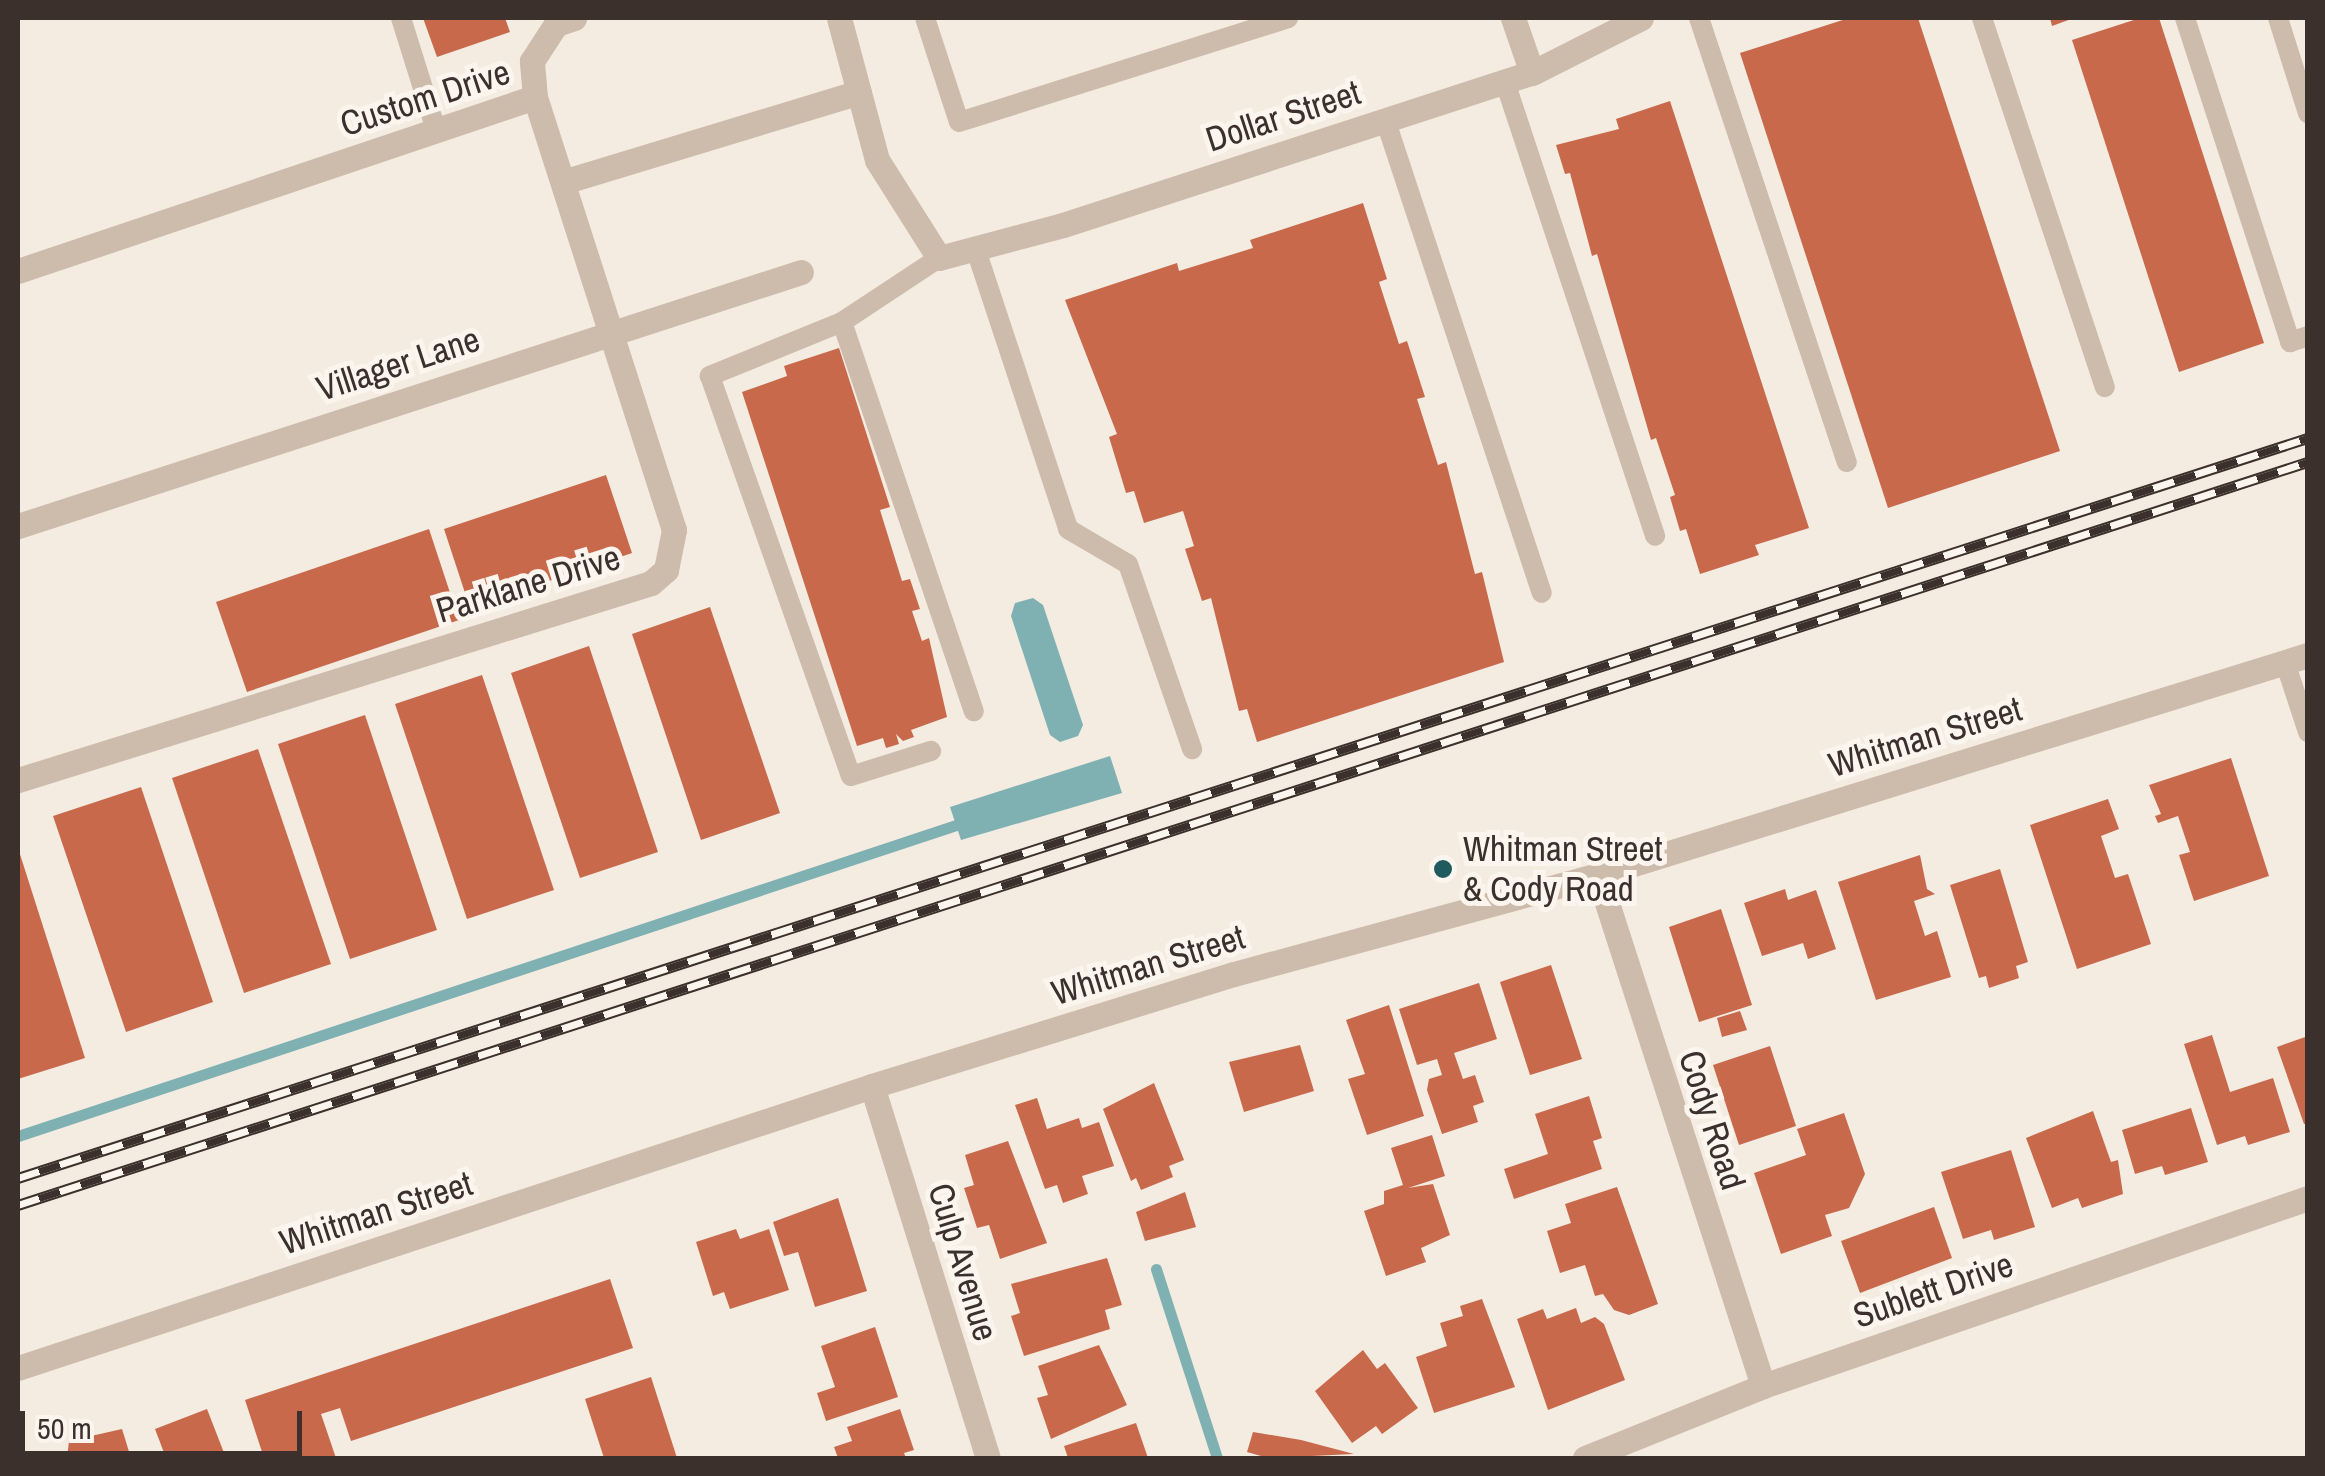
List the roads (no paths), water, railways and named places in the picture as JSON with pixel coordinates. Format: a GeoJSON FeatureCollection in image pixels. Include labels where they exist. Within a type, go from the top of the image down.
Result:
{"type":"FeatureCollection","features":[{"type":"Feature","properties":{"kind":"street"},"geometry":{"type":"LineString","coordinates":[[839,18],[877,160],[938,258]]}},
{"type":"Feature","properties":{"kind":"street"},"geometry":{"type":"LineString","coordinates":[[1513,18],[1532,73]]}},
{"type":"Feature","properties":{"kind":"street","name":"Dollar Street"},"geometry":{"type":"LineString","coordinates":[[938,258],[1063,226],[1532,73],[1641,18]]}},
{"type":"Feature","properties":{"kind":"street"},"geometry":{"type":"LineString","coordinates":[[535,97],[532,61],[561,20]]}},
{"type":"Feature","properties":{"kind":"street"},"geometry":{"type":"LineString","coordinates":[[563,182],[859,92]]}},
{"type":"Feature","properties":{"kind":"street","name":"Custom Drive"},"geometry":{"type":"LineString","coordinates":[[18,271],[535,97],[563,182]]}},
{"type":"Feature","properties":{"kind":"street","name":"Parklane Drive"},"geometry":{"type":"LineString","coordinates":[[18,780],[651,583],[673,557],[674,530],[563,182]]}},
{"type":"Feature","properties":{"kind":"street","name":"Villager Lane"},"geometry":{"type":"LineString","coordinates":[[18,526],[611,330],[800,272]]}},
{"type":"Feature","properties":{"kind":"street","name":"Whitman Street"},"geometry":{"type":"LineString","coordinates":[[18,1368],[872,1086],[1234,974],[1598,875],[2296,658]]}},
{"type":"Feature","properties":{"kind":"street","name":"Cody Road"},"geometry":{"type":"LineString","coordinates":[[1598,875],[1763,1386]]}},
{"type":"Feature","properties":{"kind":"street","name":"Culp Avenue"},"geometry":{"type":"LineString","coordinates":[[872,1086],[988,1458]]}},
{"type":"Feature","properties":{"kind":"street","name":"Sublett Drive"},"geometry":{"type":"LineString","coordinates":[[1585,1458],[1763,1386],[2308,1198]]}},
{"type":"Feature","properties":{"kind":"lane"},"geometry":{"type":"LineString","coordinates":[[400,18],[436,130]]}},
{"type":"Feature","properties":{"kind":"lane"},"geometry":{"type":"LineString","coordinates":[[925,18],[959,122],[1288,18]]}},
{"type":"Feature","properties":{"kind":"lane"},"geometry":{"type":"LineString","coordinates":[[1698,18],[1847,462]]}},
{"type":"Feature","properties":{"kind":"lane"},"geometry":{"type":"LineString","coordinates":[[1982,18],[2105,388]]}},
{"type":"Feature","properties":{"kind":"lane"},"geometry":{"type":"LineString","coordinates":[[2185,18],[2290,342],[2308,336]]}},
{"type":"Feature","properties":{"kind":"lane"},"geometry":{"type":"LineString","coordinates":[[2278,18],[2308,113]]}},
{"type":"Feature","properties":{"kind":"lane"},"geometry":{"type":"LineString","coordinates":[[1505,82],[1655,536]]}},
{"type":"Feature","properties":{"kind":"lane"},"geometry":{"type":"LineString","coordinates":[[1385,119],[1542,594]]}},
{"type":"Feature","properties":{"kind":"lane"},"geometry":{"type":"LineString","coordinates":[[975,247],[1068,529],[1128,564],[1192,749]]}},
{"type":"Feature","properties":{"kind":"lane"},"geometry":{"type":"LineString","coordinates":[[931,751],[852,776],[710,376],[842,322],[938,258]]}},
{"type":"Feature","properties":{"kind":"lane"},"geometry":{"type":"LineString","coordinates":[[842,322],[974,711]]}},
{"type":"Feature","properties":{"kind":"lane"},"geometry":{"type":"LineString","coordinates":[[2296,658],[2308,732]]}},
{"type":"Feature","properties":{"kind":"water"},"geometry":{"type":"Polygon","coordinates":[[[1033,598],[1043,605],[1083,725],[1078,736],[1060,742],[1050,735],[1011,616],[1015,603],[1033,598]]]}},
{"type":"Feature","properties":{"kind":"water"},"geometry":{"type":"Polygon","coordinates":[[[1110,756],[1122,793],[961,840],[950,807],[1110,756]]]}},
{"type":"Feature","properties":{"kind":"waterway"},"geometry":{"type":"LineString","coordinates":[[18,1136],[968,821]]}},
{"type":"Feature","properties":{"kind":"waterway"},"geometry":{"type":"LineString","coordinates":[[1156,1269],[1217,1458]]}},
{"type":"Feature","properties":{"kind":"railway"},"geometry":{"type":"LineString","coordinates":[[18,1178],[2308,438]]}},
{"type":"Feature","properties":{"kind":"railway"},"geometry":{"type":"LineString","coordinates":[[18,1205],[2308,462]]}},
{"type":"Feature","properties":{"kind":"place","name":"Whitman Street & Cody Road"},"geometry":{"type":"Point","coordinates":[1443,869]}}]}
